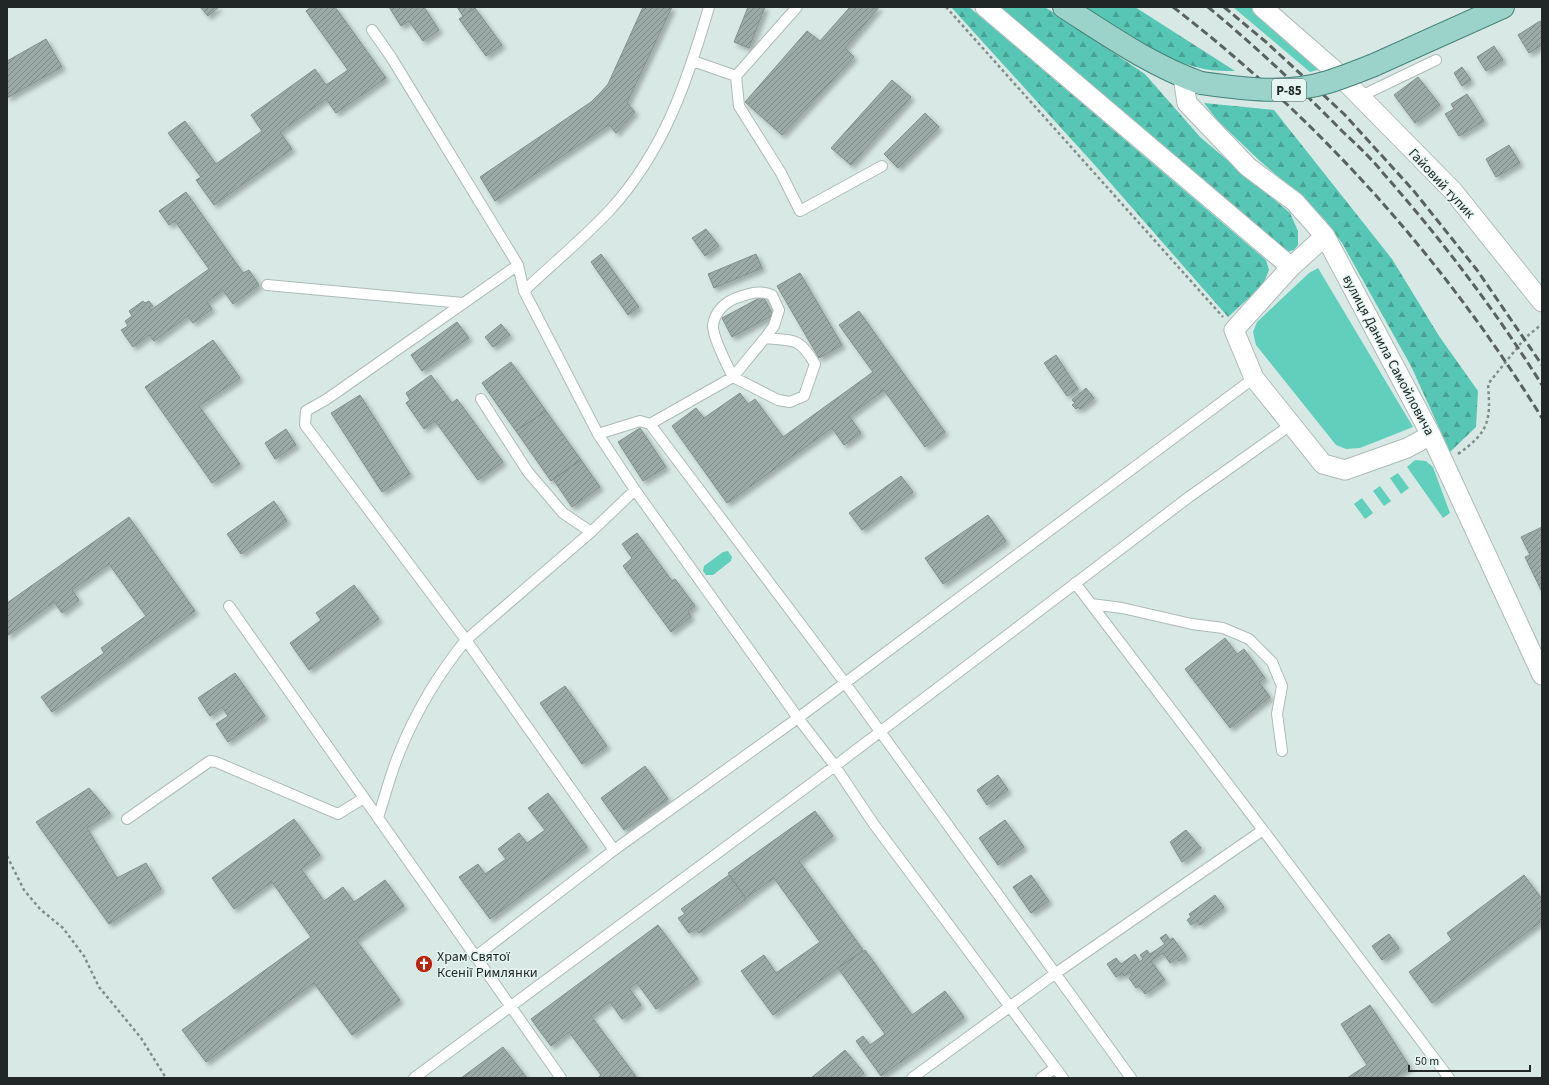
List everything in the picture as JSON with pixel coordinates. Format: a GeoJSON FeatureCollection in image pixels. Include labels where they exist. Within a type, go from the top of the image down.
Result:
{"type":"FeatureCollection","features":[{"type":"Feature","properties":{"kind":"main road","name":"Р-85"},"geometry":{"type":"LineString","coordinates":[[1064,7],[1139,54],[1192,80],[1246,90],[1287,90],[1328,82],[1374,65],[1502,7]]}},
{"type":"Feature","properties":{"kind":"street"},"geometry":{"type":"LineString","coordinates":[[985,7],[1291,267]]}},
{"type":"Feature","properties":{"kind":"street","name":"Гайовий тупик"},"geometry":{"type":"LineString","coordinates":[[1262,7],[1334,70],[1453,191],[1542,302]]}},
{"type":"Feature","properties":{"kind":"street","name":"вулиця Данила Самойловича"},"geometry":{"type":"LineString","coordinates":[[1192,80],[1187,103],[1248,167],[1295,202],[1325,236],[1432,435],[1542,675]]}},
{"type":"Feature","properties":{"kind":"street"},"geometry":{"type":"LineString","coordinates":[[1325,236],[1291,267],[1234,330],[1254,378],[1323,464],[1345,470],[1408,448],[1432,435]]}},
{"type":"Feature","properties":{"kind":"lane"},"geometry":{"type":"LineString","coordinates":[[524,291],[610,210],[648,160],[672,117],[693,62],[709,7]]}},
{"type":"Feature","properties":{"kind":"lane"},"geometry":{"type":"LineString","coordinates":[[797,7],[736,76],[739,106],[781,174],[800,211],[882,166]]}},
{"type":"Feature","properties":{"kind":"lane"},"geometry":{"type":"LineString","coordinates":[[372,30],[391,57],[518,265],[524,291],[598,434],[635,490],[798,718],[835,766],[873,823],[1062,1078]]}},
{"type":"Feature","properties":{"kind":"lane"},"geometry":{"type":"LineString","coordinates":[[1359,97],[1436,60]]}},
{"type":"Feature","properties":{"kind":"lane"},"geometry":{"type":"LineString","coordinates":[[693,62],[736,76]]}},
{"type":"Feature","properties":{"kind":"lane"},"geometry":{"type":"LineString","coordinates":[[518,265],[326,399],[306,411],[305,425],[466,640],[614,850]]}},
{"type":"Feature","properties":{"kind":"lane"},"geometry":{"type":"LineString","coordinates":[[267,285],[463,303]]}},
{"type":"Feature","properties":{"kind":"lane"},"geometry":{"type":"LineString","coordinates":[[650,424],[733,377],[774,326],[779,310],[772,295],[761,291],[730,300],[720,309],[713,325],[717,340],[733,377],[778,400],[790,402],[804,396],[815,364],[806,349],[796,341],[765,338]]}},
{"type":"Feature","properties":{"kind":"lane"},"geometry":{"type":"LineString","coordinates":[[475,957],[614,850],[798,718],[1254,378]]}},
{"type":"Feature","properties":{"kind":"lane"},"geometry":{"type":"LineString","coordinates":[[481,398],[528,472],[563,513],[591,532]]}},
{"type":"Feature","properties":{"kind":"lane"},"geometry":{"type":"LineString","coordinates":[[598,434],[640,421],[650,424],[845,683],[1132,1078]]}},
{"type":"Feature","properties":{"kind":"lane"},"geometry":{"type":"LineString","coordinates":[[414,1078],[835,766],[1189,497],[1292,424]]}},
{"type":"Feature","properties":{"kind":"lane"},"geometry":{"type":"LineString","coordinates":[[378,818],[400,751],[424,702],[446,666],[466,640],[591,532],[635,490]]}},
{"type":"Feature","properties":{"kind":"lane"},"geometry":{"type":"LineString","coordinates":[[1075,583],[1449,1078]]}},
{"type":"Feature","properties":{"kind":"lane"},"geometry":{"type":"LineString","coordinates":[[1091,604],[1122,608],[1192,624],[1223,628],[1249,639],[1272,662],[1282,686],[1277,714],[1282,751]]}},
{"type":"Feature","properties":{"kind":"lane"},"geometry":{"type":"LineString","coordinates":[[229,606],[561,1078]]}},
{"type":"Feature","properties":{"kind":"lane"},"geometry":{"type":"LineString","coordinates":[[127,818],[210,761],[216,762],[338,814],[364,798]]}},
{"type":"Feature","properties":{"kind":"lane"},"geometry":{"type":"LineString","coordinates":[[912,1078],[1011,1008],[1056,973],[1263,830]]}},
{"type":"Feature","properties":{"kind":"lane"},"geometry":{"type":"LineString","coordinates":[[1041,1078],[1055,1068]]}},
{"type":"Feature","properties":{"kind":"path"},"geometry":{"type":"LineString","coordinates":[[946,7],[1234,330]]}},
{"type":"Feature","properties":{"kind":"path"},"geometry":{"type":"LineString","coordinates":[[1445,464],[1470,446],[1486,428],[1490,407],[1488,384],[1525,338],[1542,324]]}},
{"type":"Feature","properties":{"kind":"path"},"geometry":{"type":"LineString","coordinates":[[7,856],[24,890],[40,909],[63,928],[84,956],[99,987],[141,1038],[166,1078]]}},
{"type":"Feature","properties":{"kind":"green space"},"geometry":{"type":"Polygon","coordinates":[[[951,7],[969,7],[1266,260],[1269,270],[1263,285],[1228,317],[1092,162],[951,7]]]}},
{"type":"Feature","properties":{"kind":"green space"},"geometry":{"type":"Polygon","coordinates":[[[998,7],[1045,7],[1145,74],[1200,137],[1290,213],[1298,231],[1298,245],[1294,250],[1287,252],[998,7]]]}},
{"type":"Feature","properties":{"kind":"green space"},"geometry":{"type":"Polygon","coordinates":[[[1084,7],[1135,7],[1235,71],[1216,71],[1204,69],[1172,59],[1142,43],[1084,7]]]}},
{"type":"Feature","properties":{"kind":"green space"},"geometry":{"type":"Polygon","coordinates":[[[1233,7],[1251,7],[1325,68],[1310,72],[1233,7]]]}},
{"type":"Feature","properties":{"kind":"green space"},"geometry":{"type":"Polygon","coordinates":[[[1204,103],[1274,110],[1392,259],[1439,336],[1478,391],[1476,427],[1450,452],[1411,366],[1342,243],[1325,220],[1302,197],[1259,160],[1218,121],[1204,103]]]}},
{"type":"Feature","properties":{"kind":"green space"},"geometry":{"type":"Polygon","coordinates":[[[1318,268],[1413,427],[1360,448],[1346,449],[1336,445],[1256,345],[1253,332],[1257,322],[1309,273],[1318,268]]]}},
{"type":"Feature","properties":{"kind":"green space"},"geometry":{"type":"Polygon","coordinates":[[[1415,460],[1426,461],[1433,467],[1450,513],[1443,518],[1407,467],[1415,460]]]}},
{"type":"Feature","properties":{"kind":"green space"},"geometry":{"type":"Polygon","coordinates":[[[1398,473],[1409,488],[1401,494],[1390,478],[1398,473]]]}},
{"type":"Feature","properties":{"kind":"green space"},"geometry":{"type":"Polygon","coordinates":[[[1380,486],[1391,501],[1384,506],[1373,491],[1380,486]]]}},
{"type":"Feature","properties":{"kind":"green space"},"geometry":{"type":"Polygon","coordinates":[[[1362,498],[1373,513],[1365,519],[1354,504],[1362,498]]]}},
{"type":"Feature","properties":{"kind":"green space"},"geometry":{"type":"Polygon","coordinates":[[[728,551],[732,557],[731,561],[713,575],[706,575],[703,571],[704,566],[723,552],[728,551]]]}},
{"type":"Feature","properties":{"kind":"building"},"geometry":{"type":"Polygon","coordinates":[[[200,7],[219,7],[208,16],[200,7]]]}},
{"type":"Feature","properties":{"kind":"building"},"geometry":{"type":"Polygon","coordinates":[[[311,7],[335,7],[386,78],[336,113],[326,99],[280,132],[292,149],[214,205],[196,180],[201,177],[168,133],[185,121],[216,164],[262,131],[251,115],[315,69],[326,85],[348,70],[306,11],[311,7]]]}},
{"type":"Feature","properties":{"kind":"building"},"geometry":{"type":"Polygon","coordinates":[[[389,7],[424,7],[439,30],[423,41],[409,21],[401,26],[389,7]]]}},
{"type":"Feature","properties":{"kind":"building"},"geometry":{"type":"Polygon","coordinates":[[[457,7],[474,7],[475,8],[463,16],[457,7]]]}},
{"type":"Feature","properties":{"kind":"building"},"geometry":{"type":"Polygon","coordinates":[[[643,7],[672,7],[627,103],[635,112],[616,133],[609,125],[495,201],[480,177],[591,102],[601,92],[608,84],[643,7]]]}},
{"type":"Feature","properties":{"kind":"building"},"geometry":{"type":"Polygon","coordinates":[[[748,7],[765,7],[749,48],[734,42],[748,7]]]}},
{"type":"Feature","properties":{"kind":"building"},"geometry":{"type":"Polygon","coordinates":[[[850,7],[879,7],[845,48],[854,57],[782,135],[745,102],[807,31],[820,41],[850,7]]]}},
{"type":"Feature","properties":{"kind":"building"},"geometry":{"type":"Polygon","coordinates":[[[475,8],[502,45],[486,56],[459,19],[475,8]]]}},
{"type":"Feature","properties":{"kind":"building"},"geometry":{"type":"Polygon","coordinates":[[[1540,21],[1542,24],[1542,45],[1529,53],[1518,35],[1540,21]]]}},
{"type":"Feature","properties":{"kind":"building"},"geometry":{"type":"Polygon","coordinates":[[[46,39],[62,67],[7,98],[7,61],[46,39]]]}},
{"type":"Feature","properties":{"kind":"building"},"geometry":{"type":"Polygon","coordinates":[[[1494,46],[1503,60],[1486,71],[1477,57],[1494,46]]]}},
{"type":"Feature","properties":{"kind":"building"},"geometry":{"type":"Polygon","coordinates":[[[1462,67],[1471,80],[1462,86],[1454,73],[1462,67]]]}},
{"type":"Feature","properties":{"kind":"building"},"geometry":{"type":"Polygon","coordinates":[[[1418,77],[1440,105],[1415,123],[1394,95],[1418,77]]]}},
{"type":"Feature","properties":{"kind":"building"},"geometry":{"type":"Polygon","coordinates":[[[892,80],[911,97],[851,165],[831,148],[892,80]]]}},
{"type":"Feature","properties":{"kind":"building"},"geometry":{"type":"Polygon","coordinates":[[[1467,94],[1484,121],[1459,136],[1445,114],[1454,109],[1451,104],[1467,94]]]}},
{"type":"Feature","properties":{"kind":"building"},"geometry":{"type":"Polygon","coordinates":[[[925,113],[939,127],[898,168],[884,154],[925,113]]]}},
{"type":"Feature","properties":{"kind":"building"},"geometry":{"type":"Polygon","coordinates":[[[1509,145],[1520,163],[1496,177],[1486,159],[1509,145]]]}},
{"type":"Feature","properties":{"kind":"building"},"geometry":{"type":"Polygon","coordinates":[[[186,192],[243,273],[249,270],[259,285],[233,304],[223,290],[207,302],[212,309],[193,323],[188,316],[154,341],[149,335],[133,347],[121,330],[128,326],[125,321],[132,316],[129,311],[143,301],[145,303],[149,301],[153,306],[149,308],[151,310],[209,269],[175,221],[169,225],[159,211],[186,192]]]}},
{"type":"Feature","properties":{"kind":"building"},"geometry":{"type":"Polygon","coordinates":[[[706,229],[719,246],[705,256],[692,238],[706,229]]]}},
{"type":"Feature","properties":{"kind":"building"},"geometry":{"type":"Polygon","coordinates":[[[601,254],[639,307],[628,315],[591,262],[601,254]]]}},
{"type":"Feature","properties":{"kind":"building"},"geometry":{"type":"Polygon","coordinates":[[[756,254],[762,268],[714,288],[708,274],[756,254]]]}},
{"type":"Feature","properties":{"kind":"building"},"geometry":{"type":"Polygon","coordinates":[[[800,273],[842,345],[819,358],[777,286],[800,273]]]}},
{"type":"Feature","properties":{"kind":"building"},"geometry":{"type":"Polygon","coordinates":[[[763,296],[773,315],[732,337],[722,318],[763,296]]]}},
{"type":"Feature","properties":{"kind":"building"},"geometry":{"type":"Polygon","coordinates":[[[859,311],[945,432],[925,447],[884,390],[849,416],[861,433],[844,445],[832,428],[727,503],[672,426],[696,408],[704,418],[740,393],[748,404],[755,399],[783,437],[873,372],[839,325],[859,311]]]}},
{"type":"Feature","properties":{"kind":"building"},"geometry":{"type":"Polygon","coordinates":[[[457,322],[469,338],[422,371],[411,355],[457,322]]]}},
{"type":"Feature","properties":{"kind":"building"},"geometry":{"type":"Polygon","coordinates":[[[501,324],[510,335],[493,347],[485,337],[501,324]]]}},
{"type":"Feature","properties":{"kind":"building"},"geometry":{"type":"Polygon","coordinates":[[[213,340],[240,378],[199,406],[240,464],[212,483],[145,387],[213,340]]]}},
{"type":"Feature","properties":{"kind":"building"},"geometry":{"type":"Polygon","coordinates":[[[1056,355],[1078,389],[1067,396],[1044,363],[1056,355]]]}},
{"type":"Feature","properties":{"kind":"building"},"geometry":{"type":"Polygon","coordinates":[[[511,362],[546,411],[516,431],[482,383],[511,362]]]}},
{"type":"Feature","properties":{"kind":"building"},"geometry":{"type":"Polygon","coordinates":[[[431,375],[452,403],[457,399],[503,462],[478,480],[435,421],[424,429],[406,403],[410,400],[406,393],[431,375]]]}},
{"type":"Feature","properties":{"kind":"building"},"geometry":{"type":"Polygon","coordinates":[[[1086,388],[1094,398],[1080,409],[1078,407],[1076,409],[1072,405],[1075,403],[1072,400],[1086,388]]]}},
{"type":"Feature","properties":{"kind":"building"},"geometry":{"type":"Polygon","coordinates":[[[360,395],[410,474],[382,492],[331,413],[360,395]]]}},
{"type":"Feature","properties":{"kind":"building"},"geometry":{"type":"Polygon","coordinates":[[[546,411],[581,460],[551,481],[516,431],[546,411]]]}},
{"type":"Feature","properties":{"kind":"building"},"geometry":{"type":"Polygon","coordinates":[[[640,428],[666,467],[643,481],[618,442],[640,428]]]}},
{"type":"Feature","properties":{"kind":"building"},"geometry":{"type":"Polygon","coordinates":[[[286,429],[296,445],[275,459],[265,443],[286,429]]]}},
{"type":"Feature","properties":{"kind":"building"},"geometry":{"type":"Polygon","coordinates":[[[581,460],[600,487],[572,507],[553,479],[581,460]]]}},
{"type":"Feature","properties":{"kind":"building"},"geometry":{"type":"Polygon","coordinates":[[[901,476],[913,492],[862,530],[849,513],[901,476]]]}},
{"type":"Feature","properties":{"kind":"building"},"geometry":{"type":"Polygon","coordinates":[[[274,501],[287,521],[241,554],[227,534],[274,501]]]}},
{"type":"Feature","properties":{"kind":"building"},"geometry":{"type":"Polygon","coordinates":[[[988,515],[1006,541],[943,584],[925,558],[988,515]]]}},
{"type":"Feature","properties":{"kind":"building"},"geometry":{"type":"Polygon","coordinates":[[[129,517],[195,611],[52,712],[41,697],[104,653],[101,648],[146,616],[109,564],[72,590],[79,600],[62,613],[54,602],[7,636],[7,603],[129,517]]]}},
{"type":"Feature","properties":{"kind":"building"},"geometry":{"type":"Polygon","coordinates":[[[1542,527],[1542,592],[1525,557],[1530,555],[1521,537],[1542,527]]]}},
{"type":"Feature","properties":{"kind":"building"},"geometry":{"type":"Polygon","coordinates":[[[637,533],[672,581],[675,579],[695,606],[688,611],[691,617],[671,632],[623,566],[632,558],[622,544],[637,533]]]}},
{"type":"Feature","properties":{"kind":"building"},"geometry":{"type":"Polygon","coordinates":[[[354,585],[379,619],[309,670],[290,643],[321,620],[316,613],[354,585]]]}},
{"type":"Feature","properties":{"kind":"building"},"geometry":{"type":"Polygon","coordinates":[[[1225,638],[1237,654],[1244,649],[1265,678],[1259,682],[1270,697],[1230,728],[1185,669],[1225,638]]]}},
{"type":"Feature","properties":{"kind":"building"},"geometry":{"type":"Polygon","coordinates":[[[235,673],[265,716],[228,742],[216,724],[228,716],[222,707],[210,716],[198,698],[235,673]]]}},
{"type":"Feature","properties":{"kind":"building"},"geometry":{"type":"Polygon","coordinates":[[[565,686],[607,746],[582,764],[540,703],[565,686]]]}},
{"type":"Feature","properties":{"kind":"building"},"geometry":{"type":"Polygon","coordinates":[[[645,766],[668,799],[624,830],[601,798],[645,766]]]}},
{"type":"Feature","properties":{"kind":"building"},"geometry":{"type":"Polygon","coordinates":[[[998,775],[1008,790],[987,805],[977,790],[998,775]]]}},
{"type":"Feature","properties":{"kind":"building"},"geometry":{"type":"Polygon","coordinates":[[[89,788],[110,813],[87,828],[117,878],[146,863],[161,889],[109,924],[36,822],[89,788]]]}},
{"type":"Feature","properties":{"kind":"building"},"geometry":{"type":"Polygon","coordinates":[[[548,793],[587,847],[490,919],[459,877],[478,864],[485,874],[506,859],[498,849],[519,833],[527,843],[545,830],[528,808],[548,793]]]}},
{"type":"Feature","properties":{"kind":"building"},"geometry":{"type":"Polygon","coordinates":[[[815,811],[833,836],[799,861],[863,950],[773,1015],[741,971],[764,955],[776,973],[820,942],[774,878],[746,898],[728,873],[815,811]]]}},
{"type":"Feature","properties":{"kind":"building"},"geometry":{"type":"Polygon","coordinates":[[[294,819],[320,855],[301,869],[324,901],[343,887],[354,902],[385,880],[404,906],[356,940],[400,1000],[352,1035],[314,983],[206,1062],[182,1030],[311,937],[272,882],[234,909],[212,878],[294,819]]]}},
{"type":"Feature","properties":{"kind":"building"},"geometry":{"type":"Polygon","coordinates":[[[1005,820],[1024,847],[998,865],[979,838],[1005,820]]]}},
{"type":"Feature","properties":{"kind":"building"},"geometry":{"type":"Polygon","coordinates":[[[1186,830],[1201,848],[1182,862],[1170,842],[1186,830]]]}},
{"type":"Feature","properties":{"kind":"building"},"geometry":{"type":"Polygon","coordinates":[[[729,875],[746,899],[699,933],[696,929],[689,933],[678,918],[685,914],[681,909],[729,875]]]}},
{"type":"Feature","properties":{"kind":"building"},"geometry":{"type":"Polygon","coordinates":[[[1031,875],[1049,901],[1031,913],[1013,887],[1031,875]]]}},
{"type":"Feature","properties":{"kind":"building"},"geometry":{"type":"Polygon","coordinates":[[[1524,875],[1542,899],[1542,921],[1432,1003],[1409,972],[1452,940],[1447,933],[1524,875]]]}},
{"type":"Feature","properties":{"kind":"building"},"geometry":{"type":"Polygon","coordinates":[[[1215,895],[1224,907],[1200,925],[1197,921],[1191,925],[1187,920],[1191,917],[1189,914],[1215,895]]]}},
{"type":"Feature","properties":{"kind":"building"},"geometry":{"type":"Polygon","coordinates":[[[658,925],[698,979],[656,1009],[637,983],[629,988],[641,1005],[622,1019],[610,1002],[591,1016],[637,1078],[598,1078],[601,1075],[569,1032],[551,1046],[531,1019],[658,925]]]}},
{"type":"Feature","properties":{"kind":"building"},"geometry":{"type":"Polygon","coordinates":[[[1166,934],[1170,940],[1173,938],[1186,956],[1179,961],[1177,958],[1170,963],[1163,953],[1151,961],[1165,980],[1145,994],[1139,986],[1136,988],[1129,978],[1132,975],[1130,972],[1124,976],[1123,973],[1116,977],[1107,964],[1116,958],[1121,964],[1135,954],[1140,962],[1143,959],[1140,955],[1147,950],[1150,954],[1165,944],[1160,938],[1166,934]]]}},
{"type":"Feature","properties":{"kind":"building"},"geometry":{"type":"Polygon","coordinates":[[[1389,934],[1399,948],[1382,960],[1372,946],[1389,934]]]}},
{"type":"Feature","properties":{"kind":"building"},"geometry":{"type":"Polygon","coordinates":[[[865,950],[912,1015],[945,991],[964,1017],[881,1076],[856,1041],[863,1036],[870,1045],[885,1034],[838,968],[865,950]]]}},
{"type":"Feature","properties":{"kind":"building"},"geometry":{"type":"Polygon","coordinates":[[[1370,1005],[1410,1067],[1394,1078],[1347,1078],[1367,1065],[1341,1024],[1370,1005]]]}},
{"type":"Feature","properties":{"kind":"building"},"geometry":{"type":"Polygon","coordinates":[[[503,1047],[527,1078],[461,1078],[503,1047]]]}},
{"type":"Feature","properties":{"kind":"building"},"geometry":{"type":"Polygon","coordinates":[[[845,1050],[864,1073],[858,1078],[811,1078],[845,1050]]]}},
{"type":"Feature","properties":{"kind":"railway"},"geometry":{"type":"LineString","coordinates":[[1173,7],[1227,51],[1279,97],[1329,145],[1376,196],[1464,303],[1542,418]]}},
{"type":"Feature","properties":{"kind":"railway"},"geometry":{"type":"LineString","coordinates":[[1208,7],[1294,83],[1378,167],[1467,276],[1506,330],[1542,385]]}},
{"type":"Feature","properties":{"kind":"railway"},"geometry":{"type":"LineString","coordinates":[[1224,7],[1266,42],[1344,114],[1413,190],[1477,270],[1542,365]]}},
{"type":"Feature","properties":{"kind":"place","name":"Храм Святої Ксенії Римлянки"},"geometry":{"type":"Point","coordinates":[424,964]}}]}
